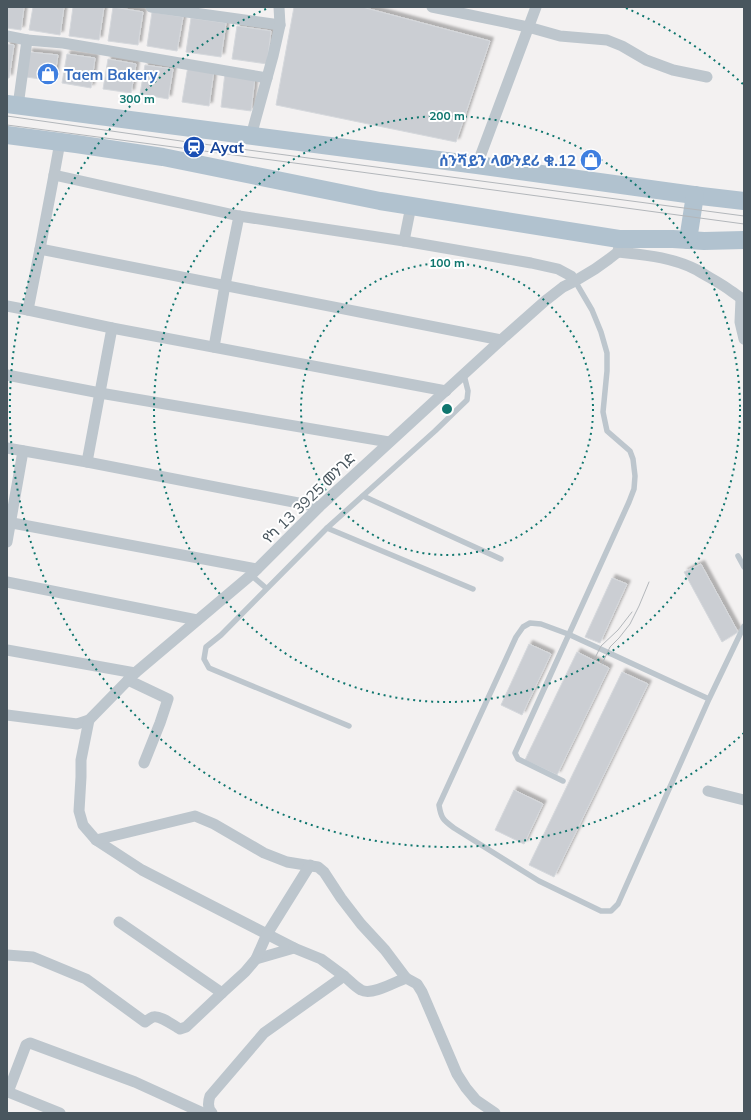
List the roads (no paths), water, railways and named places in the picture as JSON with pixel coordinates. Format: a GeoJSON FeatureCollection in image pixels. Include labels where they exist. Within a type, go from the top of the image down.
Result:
{"type":"FeatureCollection","features":[{"type":"Feature","properties":{"kind":"main road"},"geometry":{"type":"LineString","coordinates":[[13,105],[744,201]]}},
{"type":"Feature","properties":{"kind":"main road"},"geometry":{"type":"LineString","coordinates":[[7,135],[163,157],[380,201],[622,243],[650,250],[665,251],[681,249],[696,241],[744,240]]}},
{"type":"Feature","properties":{"kind":"main road"},"geometry":{"type":"LineString","coordinates":[[695,195],[696,241]]}},
{"type":"Feature","properties":{"kind":"street"},"geometry":{"type":"LineString","coordinates":[[151,7],[280,25]]}},
{"type":"Feature","properties":{"kind":"street"},"geometry":{"type":"LineString","coordinates":[[251,136],[280,25],[279,7]]}},
{"type":"Feature","properties":{"kind":"street"},"geometry":{"type":"LineString","coordinates":[[432,7],[528,27],[560,36],[606,40],[622,46],[646,60],[673,70],[707,77]]}},
{"type":"Feature","properties":{"kind":"street"},"geometry":{"type":"LineString","coordinates":[[477,165],[536,7]]}},
{"type":"Feature","properties":{"kind":"street"},"geometry":{"type":"LineString","coordinates":[[7,36],[27,40],[62,43],[267,78]]}},
{"type":"Feature","properties":{"kind":"street"},"geometry":{"type":"LineString","coordinates":[[13,105],[27,40]]}},
{"type":"Feature","properties":{"kind":"street"},"geometry":{"type":"LineString","coordinates":[[28,310],[60,142]]}},
{"type":"Feature","properties":{"kind":"street"},"geometry":{"type":"LineString","coordinates":[[54,175],[239,216],[404,241],[558,268],[575,281]]}},
{"type":"Feature","properties":{"kind":"street"},"geometry":{"type":"LineString","coordinates":[[404,241],[411,206]]}},
{"type":"Feature","properties":{"kind":"street"},"geometry":{"type":"LineString","coordinates":[[214,347],[239,216]]}},
{"type":"Feature","properties":{"kind":"street"},"geometry":{"type":"LineString","coordinates":[[622,243],[644,254],[670,259],[694,269],[732,291],[742,299],[740,322],[744,339]]}},
{"type":"Feature","properties":{"kind":"street","name":"የካ 13 3925 መንገድ"},"geometry":{"type":"LineString","coordinates":[[89,720],[132,677],[254,572],[319,507],[501,340],[563,287],[609,259],[622,243]]}},
{"type":"Feature","properties":{"kind":"street"},"geometry":{"type":"LineString","coordinates":[[40,249],[501,340]]}},
{"type":"Feature","properties":{"kind":"street"},"geometry":{"type":"LineString","coordinates":[[7,306],[112,328],[446,390]]}},
{"type":"Feature","properties":{"kind":"street"},"geometry":{"type":"LineString","coordinates":[[87,462],[112,328]]}},
{"type":"Feature","properties":{"kind":"street"},"geometry":{"type":"LineString","coordinates":[[7,375],[100,393],[389,442]]}},
{"type":"Feature","properties":{"kind":"street"},"geometry":{"type":"LineString","coordinates":[[7,448],[319,507]]}},
{"type":"Feature","properties":{"kind":"street"},"geometry":{"type":"LineString","coordinates":[[7,542],[9,522],[23,451]]}},
{"type":"Feature","properties":{"kind":"street"},"geometry":{"type":"LineString","coordinates":[[9,522],[254,572]]}},
{"type":"Feature","properties":{"kind":"street"},"geometry":{"type":"LineString","coordinates":[[7,582],[197,620]]}},
{"type":"Feature","properties":{"kind":"street"},"geometry":{"type":"LineString","coordinates":[[7,650],[132,677],[168,699],[144,763]]}},
{"type":"Feature","properties":{"kind":"street"},"geometry":{"type":"LineString","coordinates":[[7,715],[77,724],[89,720],[81,760],[78,811],[82,825],[96,840],[142,870],[294,948],[321,959],[361,990],[368,993],[406,978]]}},
{"type":"Feature","properties":{"kind":"street"},"geometry":{"type":"LineString","coordinates":[[708,790],[744,800]]}},
{"type":"Feature","properties":{"kind":"street"},"geometry":{"type":"LineString","coordinates":[[96,840],[196,816],[214,824],[264,852],[288,862],[318,867],[324,872],[361,924],[385,950],[406,978],[417,984],[422,992],[457,1074],[476,1100],[494,1113]]}},
{"type":"Feature","properties":{"kind":"street"},"geometry":{"type":"LineString","coordinates":[[7,955],[33,957],[86,979],[145,1022],[152,1017],[161,1018],[180,1029],[186,1027],[256,959],[267,934],[310,865]]}},
{"type":"Feature","properties":{"kind":"street"},"geometry":{"type":"LineString","coordinates":[[119,922],[222,992]]}},
{"type":"Feature","properties":{"kind":"street"},"geometry":{"type":"LineString","coordinates":[[256,959],[294,948]]}},
{"type":"Feature","properties":{"kind":"street"},"geometry":{"type":"LineString","coordinates":[[60,1113],[8,1092],[26,1045],[30,1043],[135,1082],[208,1112],[210,1096],[264,1033],[344,976]]}},
{"type":"Feature","properties":{"kind":"lane"},"geometry":{"type":"LineString","coordinates":[[563,782],[518,759],[515,753],[629,502],[634,489],[635,476],[633,459],[630,451],[607,431],[603,412],[607,371],[607,353],[601,332],[592,310],[575,281]]}},
{"type":"Feature","properties":{"kind":"lane"},"geometry":{"type":"LineString","coordinates":[[349,726],[210,668],[204,659],[206,647],[221,635],[327,528],[435,431],[467,400],[468,391],[464,374]]}},
{"type":"Feature","properties":{"kind":"lane"},"geometry":{"type":"LineString","coordinates":[[363,496],[501,559]]}},
{"type":"Feature","properties":{"kind":"lane"},"geometry":{"type":"LineString","coordinates":[[327,528],[473,589]]}},
{"type":"Feature","properties":{"kind":"lane"},"geometry":{"type":"LineString","coordinates":[[738,556],[744,567]]}},
{"type":"Feature","properties":{"kind":"lane"},"geometry":{"type":"LineString","coordinates":[[254,572],[266,588]]}},
{"type":"Feature","properties":{"kind":"lane"},"geometry":{"type":"LineString","coordinates":[[709,699],[568,634],[542,624],[530,623],[523,627],[516,637],[439,805],[441,816],[454,828],[539,881],[601,911],[611,910],[618,904],[709,699],[744,626]]}},
{"type":"Feature","properties":{"kind":"tram line"},"geometry":{"type":"LineString","coordinates":[[7,116],[188,142],[744,216]]}},
{"type":"Feature","properties":{"kind":"tram line"},"geometry":{"type":"LineString","coordinates":[[7,125],[744,224]]}},
{"type":"Feature","properties":{"kind":"tram line"},"geometry":{"type":"LineString","coordinates":[[602,664],[610,647],[630,624],[649,582]]}},
{"type":"Feature","properties":{"kind":"tram line"},"geometry":{"type":"LineString","coordinates":[[594,660],[601,646],[618,630],[632,612]]}},
{"type":"Feature","properties":{"kind":"place","name":"Taem Bakery"},"geometry":{"type":"Point","coordinates":[48,74]}},
{"type":"Feature","properties":{"kind":"place","name":"Ayat"},"geometry":{"type":"Point","coordinates":[194,147]}},
{"type":"Feature","properties":{"kind":"place","name":"ሰንሻይን ላውንደሪ ቁ.12"},"geometry":{"type":"Point","coordinates":[591,160]}}]}
